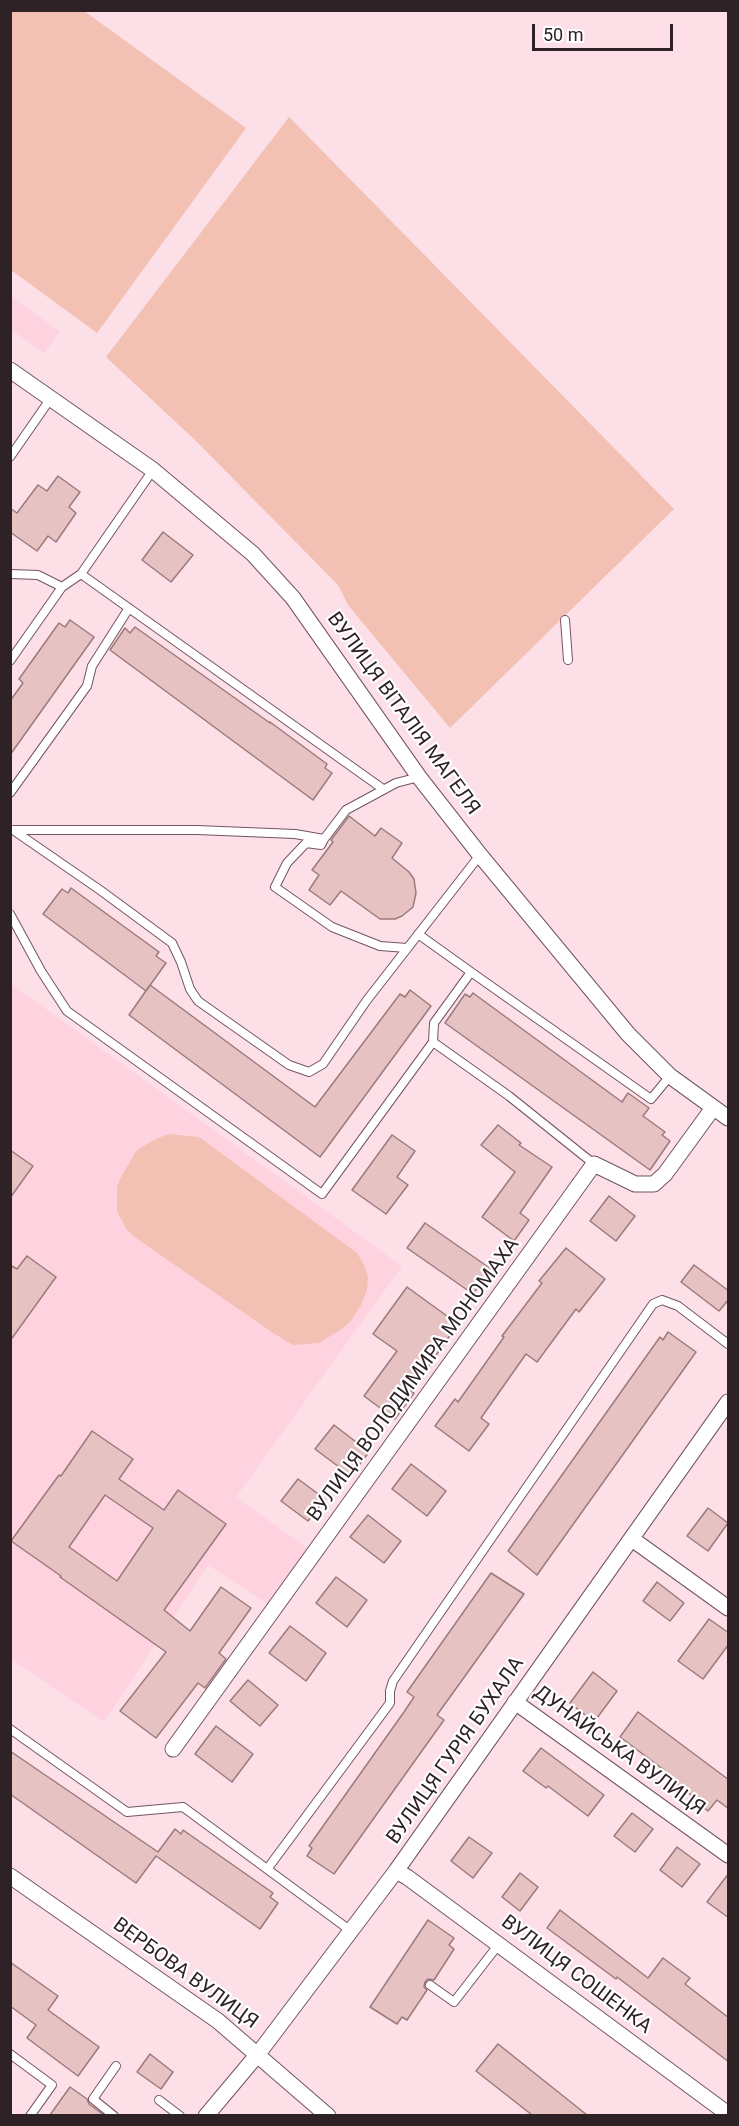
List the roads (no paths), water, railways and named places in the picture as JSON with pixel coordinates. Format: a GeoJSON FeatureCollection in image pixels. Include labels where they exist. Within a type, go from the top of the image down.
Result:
{"type":"FeatureCollection","features":[{"type":"Feature","properties":{"kind":"street","name":"ВУЛИЦЯ ВІТАЛІЯ МАГЕЛЯ"},"geometry":{"type":"LineString","coordinates":[[10,370],[153,470],[253,554],[293,598],[419,777],[480,855],[628,1034],[670,1076],[729,1118]]}},
{"type":"Feature","properties":{"kind":"street"},"geometry":{"type":"LineString","coordinates":[[594,1164],[634,1184],[654,1184],[665,1174],[713,1108]]}},
{"type":"Feature","properties":{"kind":"street","name":"ВУЛИЦЯ ВОЛОДИМИРА МОНОМАХА"},"geometry":{"type":"LineString","coordinates":[[173,1749],[594,1164]]}},
{"type":"Feature","properties":{"kind":"street","name":"ВУЛИЦЯ ГУРІЯ БУХАЛА"},"geometry":{"type":"LineString","coordinates":[[206,2115],[258,2054],[396,1871],[729,1402]]}},
{"type":"Feature","properties":{"kind":"street"},"geometry":{"type":"LineString","coordinates":[[632,1539],[729,1608]]}},
{"type":"Feature","properties":{"kind":"street","name":"ДУНАЙСЬКА ВУЛИЦЯ"},"geometry":{"type":"LineString","coordinates":[[515,1702],[729,1855]]}},
{"type":"Feature","properties":{"kind":"street","name":"ВУЛИЦЯ СОШЕНКА"},"geometry":{"type":"LineString","coordinates":[[396,1871],[729,2114]]}},
{"type":"Feature","properties":{"kind":"street","name":"ВЕРБОВА ВУЛИЦЯ"},"geometry":{"type":"LineString","coordinates":[[13,1883],[218,2021],[328,2115]]}},
{"type":"Feature","properties":{"kind":"lane"},"geometry":{"type":"LineString","coordinates":[[10,456],[51,398]]}},
{"type":"Feature","properties":{"kind":"lane"},"geometry":{"type":"LineString","coordinates":[[10,661],[62,587],[81,574],[153,470]]}},
{"type":"Feature","properties":{"kind":"lane"},"geometry":{"type":"LineString","coordinates":[[10,574],[38,575],[62,587]]}},
{"type":"Feature","properties":{"kind":"lane"},"geometry":{"type":"LineString","coordinates":[[81,574],[383,789]]}},
{"type":"Feature","properties":{"kind":"lane"},"geometry":{"type":"LineString","coordinates":[[10,793],[87,686],[92,666],[129,608]]}},
{"type":"Feature","properties":{"kind":"lane"},"geometry":{"type":"LineString","coordinates":[[566,620],[568,660]]}},
{"type":"Feature","properties":{"kind":"lane"},"geometry":{"type":"LineString","coordinates":[[407,948],[380,946],[332,927],[275,887],[287,863],[306,843],[321,845],[346,810],[396,783],[419,777]]}},
{"type":"Feature","properties":{"kind":"lane"},"geometry":{"type":"LineString","coordinates":[[12,830],[197,830],[295,834],[324,839]]}},
{"type":"Feature","properties":{"kind":"lane"},"geometry":{"type":"LineString","coordinates":[[12,830],[110,897],[172,943],[190,988],[198,1001],[289,1065],[309,1072],[323,1064],[367,1000],[480,855]]}},
{"type":"Feature","properties":{"kind":"lane"},"geometry":{"type":"LineString","coordinates":[[10,914],[41,971],[67,1011],[322,1194],[433,1042],[434,1023],[471,972]]}},
{"type":"Feature","properties":{"kind":"lane"},"geometry":{"type":"LineString","coordinates":[[418,934],[651,1099],[670,1076]]}},
{"type":"Feature","properties":{"kind":"lane"},"geometry":{"type":"LineString","coordinates":[[433,1042],[508,1096],[594,1164]]}},
{"type":"Feature","properties":{"kind":"lane"},"geometry":{"type":"LineString","coordinates":[[268,1868],[390,1703],[393,1681],[652,1304],[662,1300],[678,1306],[729,1344]]}},
{"type":"Feature","properties":{"kind":"lane"},"geometry":{"type":"LineString","coordinates":[[10,1729],[127,1812],[183,1807],[351,1931]]}},
{"type":"Feature","properties":{"kind":"lane"},"geometry":{"type":"LineString","coordinates":[[430,1986],[454,2002],[499,1944]]}},
{"type":"Feature","properties":{"kind":"lane"},"geometry":{"type":"LineString","coordinates":[[10,2054],[52,2085],[30,2115]]}},
{"type":"Feature","properties":{"kind":"lane"},"geometry":{"type":"LineString","coordinates":[[114,2115],[93,2099],[116,2066]]}},
{"type":"Feature","properties":{"kind":"lane"},"geometry":{"type":"LineString","coordinates":[[159,2100],[180,2115]]}}]}
